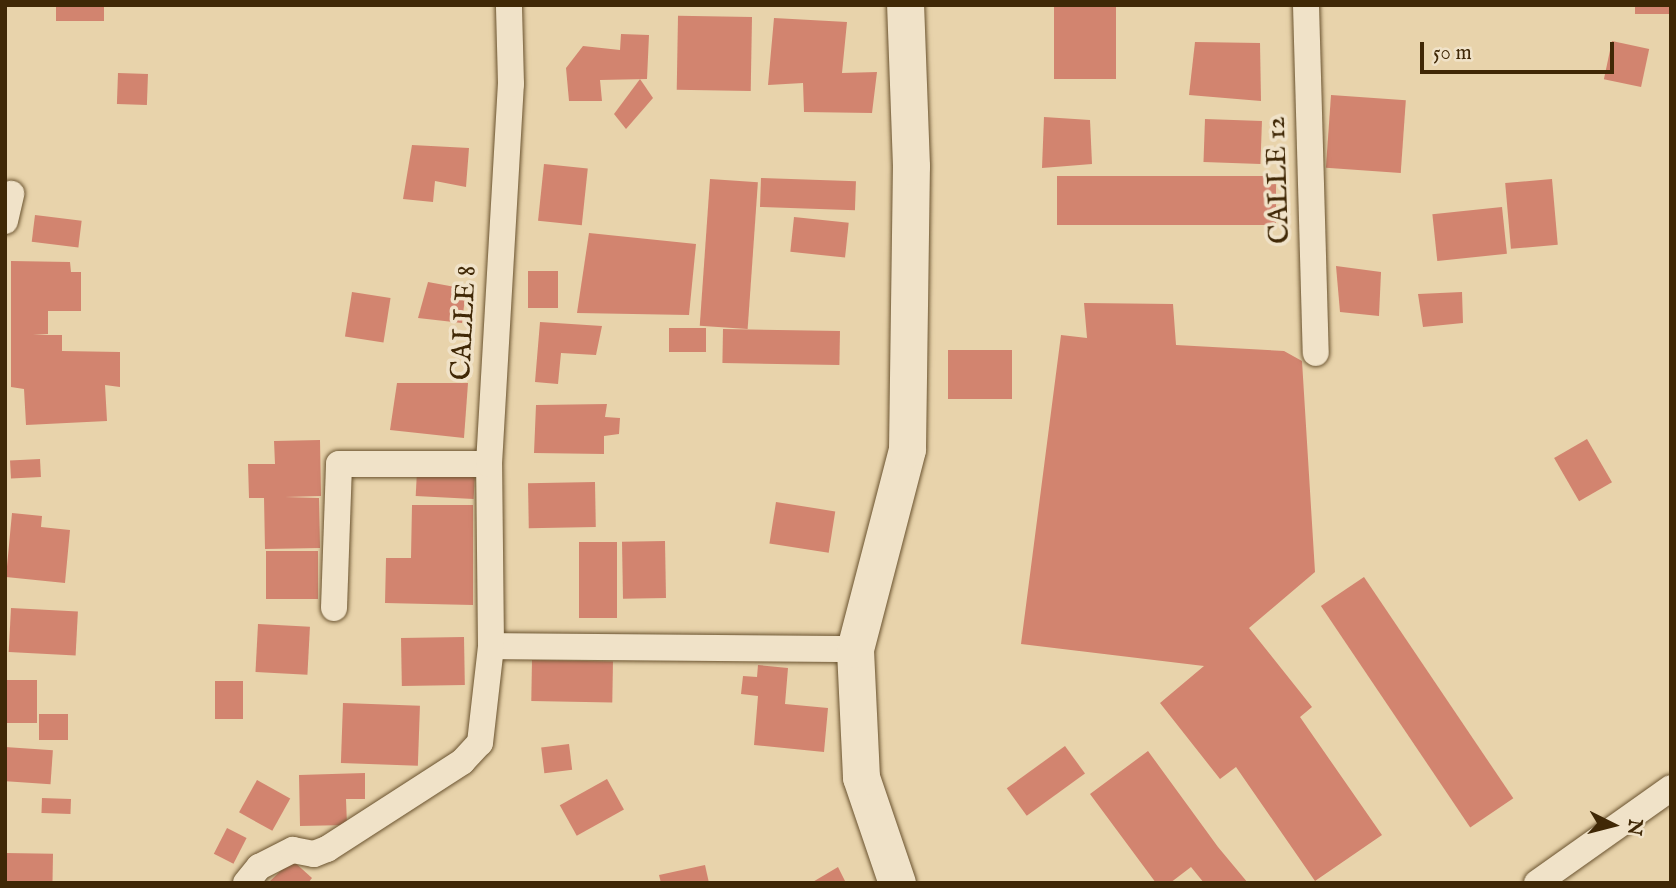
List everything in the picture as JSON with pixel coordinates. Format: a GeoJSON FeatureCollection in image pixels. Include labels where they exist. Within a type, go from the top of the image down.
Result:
{"type":"FeatureCollection","features":[{"type":"Feature","properties":{"kind":"street","name":"CALLE 8"},"geometry":{"type":"LineString","coordinates":[[246,883],[259,867],[293,850],[314,854],[327,849],[462,762],[480,743],[491,646],[488,464],[511,85],[509,5]]}},
{"type":"Feature","properties":{"kind":"street"},"geometry":{"type":"LineString","coordinates":[[897,883],[861,777],[855,649],[907,449],[911,166],[905,5]]}},
{"type":"Feature","properties":{"kind":"street","name":"CALLE 12"},"geometry":{"type":"LineString","coordinates":[[1306,5],[1316,353]]}},
{"type":"Feature","properties":{"kind":"street"},"geometry":{"type":"LineString","coordinates":[[5,221],[11,194]]}},
{"type":"Feature","properties":{"kind":"street"},"geometry":{"type":"LineString","coordinates":[[334,608],[339,464],[488,464]]}},
{"type":"Feature","properties":{"kind":"street"},"geometry":{"type":"LineString","coordinates":[[491,646],[855,649]]}},
{"type":"Feature","properties":{"kind":"street"},"geometry":{"type":"LineString","coordinates":[[1537,883],[1671,788]]}},
{"type":"Feature","properties":{"kind":"building"},"geometry":{"type":"Polygon","coordinates":[[[56,5],[104,5],[104,21],[56,21],[56,5]]]}},
{"type":"Feature","properties":{"kind":"building"},"geometry":{"type":"Polygon","coordinates":[[[1054,5],[1116,5],[1116,79],[1054,79],[1054,5]]]}},
{"type":"Feature","properties":{"kind":"building"},"geometry":{"type":"Polygon","coordinates":[[[1635,5],[1671,5],[1671,14],[1635,14],[1635,5]]]}},
{"type":"Feature","properties":{"kind":"building"},"geometry":{"type":"Polygon","coordinates":[[[678,16],[752,17],[751,91],[677,90],[678,16]]]}},
{"type":"Feature","properties":{"kind":"building"},"geometry":{"type":"Polygon","coordinates":[[[774,18],[847,22],[842,73],[877,72],[872,113],[804,112],[803,83],[768,85],[774,18]]]}},
{"type":"Feature","properties":{"kind":"building"},"geometry":{"type":"Polygon","coordinates":[[[621,34],[649,35],[647,79],[600,80],[602,101],[569,101],[566,68],[583,46],[620,50],[621,34]]]}},
{"type":"Feature","properties":{"kind":"building"},"geometry":{"type":"Polygon","coordinates":[[[1612,41],[1649,49],[1641,87],[1604,79],[1612,41]]]}},
{"type":"Feature","properties":{"kind":"building"},"geometry":{"type":"Polygon","coordinates":[[[1195,42],[1260,43],[1261,101],[1189,95],[1195,42]]]}},
{"type":"Feature","properties":{"kind":"building"},"geometry":{"type":"Polygon","coordinates":[[[118,73],[148,74],[147,105],[117,104],[118,73]]]}},
{"type":"Feature","properties":{"kind":"building"},"geometry":{"type":"Polygon","coordinates":[[[640,79],[653,98],[626,129],[614,114],[640,79]]]}},
{"type":"Feature","properties":{"kind":"building"},"geometry":{"type":"Polygon","coordinates":[[[1331,95],[1406,100],[1401,173],[1326,168],[1331,95]]]}},
{"type":"Feature","properties":{"kind":"building"},"geometry":{"type":"Polygon","coordinates":[[[1044,117],[1090,120],[1092,164],[1042,168],[1044,117]]]}},
{"type":"Feature","properties":{"kind":"building"},"geometry":{"type":"Polygon","coordinates":[[[1205,119],[1262,121],[1260,164],[1203,162],[1205,119]]]}},
{"type":"Feature","properties":{"kind":"building"},"geometry":{"type":"Polygon","coordinates":[[[412,145],[469,148],[466,187],[435,181],[433,202],[403,199],[412,145]]]}},
{"type":"Feature","properties":{"kind":"building"},"geometry":{"type":"Polygon","coordinates":[[[544,164],[588,169],[582,225],[538,221],[544,164]]]}},
{"type":"Feature","properties":{"kind":"building"},"geometry":{"type":"Polygon","coordinates":[[[1057,176],[1276,176],[1276,225],[1057,225],[1057,176]]]}},
{"type":"Feature","properties":{"kind":"building"},"geometry":{"type":"Polygon","coordinates":[[[761,178],[856,181],[855,210],[760,207],[761,178]]]}},
{"type":"Feature","properties":{"kind":"building"},"geometry":{"type":"Polygon","coordinates":[[[710,179],[758,182],[748,329],[700,326],[710,179]]]}},
{"type":"Feature","properties":{"kind":"building"},"geometry":{"type":"Polygon","coordinates":[[[1552,179],[1558,245],[1511,249],[1505,183],[1552,179]]]}},
{"type":"Feature","properties":{"kind":"building"},"geometry":{"type":"Polygon","coordinates":[[[1502,207],[1507,254],[1437,261],[1432,214],[1502,207]]]}},
{"type":"Feature","properties":{"kind":"building"},"geometry":{"type":"Polygon","coordinates":[[[35,215],[82,221],[78,248],[32,242],[35,215]]]}},
{"type":"Feature","properties":{"kind":"building"},"geometry":{"type":"Polygon","coordinates":[[[794,217],[849,223],[845,258],[790,252],[794,217]]]}},
{"type":"Feature","properties":{"kind":"building"},"geometry":{"type":"Polygon","coordinates":[[[589,233],[696,244],[689,315],[577,313],[589,233]]]}},
{"type":"Feature","properties":{"kind":"building"},"geometry":{"type":"Polygon","coordinates":[[[11,261],[70,262],[71,272],[81,272],[81,311],[48,311],[48,334],[33,335],[62,335],[62,351],[120,352],[120,387],[105,385],[107,421],[26,425],[24,389],[11,387],[11,261]]]}},
{"type":"Feature","properties":{"kind":"building"},"geometry":{"type":"Polygon","coordinates":[[[1336,266],[1381,272],[1379,316],[1340,312],[1336,266]]]}},
{"type":"Feature","properties":{"kind":"building"},"geometry":{"type":"Polygon","coordinates":[[[528,271],[558,271],[558,308],[528,308],[528,271]]]}},
{"type":"Feature","properties":{"kind":"building"},"geometry":{"type":"Polygon","coordinates":[[[428,282],[466,289],[462,323],[418,318],[428,282]]]}},
{"type":"Feature","properties":{"kind":"building"},"geometry":{"type":"Polygon","coordinates":[[[352,292],[391,298],[383,343],[345,336],[352,292]]]}},
{"type":"Feature","properties":{"kind":"building"},"geometry":{"type":"Polygon","coordinates":[[[1462,292],[1463,323],[1423,327],[1418,294],[1462,292]]]}},
{"type":"Feature","properties":{"kind":"building"},"geometry":{"type":"Polygon","coordinates":[[[1084,303],[1173,304],[1176,345],[1284,351],[1302,361],[1315,572],[1249,628],[1312,707],[1300,717],[1382,835],[1315,881],[1236,767],[1220,779],[1160,703],[1204,666],[1021,644],[1061,335],[1087,338],[1084,303]]]}},
{"type":"Feature","properties":{"kind":"building"},"geometry":{"type":"Polygon","coordinates":[[[540,322],[602,326],[596,355],[561,353],[558,384],[535,382],[540,322]]]}},
{"type":"Feature","properties":{"kind":"building"},"geometry":{"type":"Polygon","coordinates":[[[669,328],[706,328],[706,352],[669,352],[669,328]]]}},
{"type":"Feature","properties":{"kind":"building"},"geometry":{"type":"Polygon","coordinates":[[[723,329],[840,331],[839,365],[722,363],[723,329]]]}},
{"type":"Feature","properties":{"kind":"building"},"geometry":{"type":"Polygon","coordinates":[[[948,350],[1012,350],[1012,399],[948,399],[948,350]]]}},
{"type":"Feature","properties":{"kind":"building"},"geometry":{"type":"Polygon","coordinates":[[[397,383],[468,383],[464,438],[390,430],[397,383]]]}},
{"type":"Feature","properties":{"kind":"building"},"geometry":{"type":"Polygon","coordinates":[[[607,404],[605,417],[620,418],[619,434],[604,436],[604,454],[534,453],[536,405],[607,404]]]}},
{"type":"Feature","properties":{"kind":"building"},"geometry":{"type":"Polygon","coordinates":[[[1587,439],[1612,482],[1579,501],[1554,458],[1587,439]]]}},
{"type":"Feature","properties":{"kind":"building"},"geometry":{"type":"Polygon","coordinates":[[[320,440],[321,496],[285,497],[319,498],[320,548],[265,549],[264,498],[249,498],[248,464],[275,464],[274,441],[320,440]]]}},
{"type":"Feature","properties":{"kind":"building"},"geometry":{"type":"Polygon","coordinates":[[[40,459],[41,477],[11,479],[10,461],[40,459]]]}},
{"type":"Feature","properties":{"kind":"building"},"geometry":{"type":"Polygon","coordinates":[[[417,471],[475,474],[474,499],[416,496],[417,471]]]}},
{"type":"Feature","properties":{"kind":"building"},"geometry":{"type":"Polygon","coordinates":[[[595,482],[596,527],[529,528],[528,483],[595,482]]]}},
{"type":"Feature","properties":{"kind":"building"},"geometry":{"type":"Polygon","coordinates":[[[776,502],[835,511],[829,553],[769,543],[776,502]]]}},
{"type":"Feature","properties":{"kind":"building"},"geometry":{"type":"Polygon","coordinates":[[[412,505],[473,505],[473,605],[385,603],[386,558],[411,558],[412,505]]]}},
{"type":"Feature","properties":{"kind":"building"},"geometry":{"type":"Polygon","coordinates":[[[12,513],[42,516],[41,527],[70,530],[65,583],[6,577],[12,513]]]}},
{"type":"Feature","properties":{"kind":"building"},"geometry":{"type":"Polygon","coordinates":[[[665,541],[666,598],[623,599],[622,542],[665,541]]]}},
{"type":"Feature","properties":{"kind":"building"},"geometry":{"type":"Polygon","coordinates":[[[579,542],[617,542],[617,618],[579,618],[579,542]]]}},
{"type":"Feature","properties":{"kind":"building"},"geometry":{"type":"Polygon","coordinates":[[[266,551],[318,551],[318,599],[266,599],[266,551]]]}},
{"type":"Feature","properties":{"kind":"building"},"geometry":{"type":"Polygon","coordinates":[[[1364,577],[1513,798],[1470,827],[1321,606],[1364,577]]]}},
{"type":"Feature","properties":{"kind":"building"},"geometry":{"type":"Polygon","coordinates":[[[11,608],[78,612],[76,655],[9,652],[11,608]]]}},
{"type":"Feature","properties":{"kind":"building"},"geometry":{"type":"Polygon","coordinates":[[[258,624],[310,627],[307,675],[255,672],[258,624]]]}},
{"type":"Feature","properties":{"kind":"building"},"geometry":{"type":"Polygon","coordinates":[[[464,637],[465,685],[402,686],[401,638],[464,637]]]}},
{"type":"Feature","properties":{"kind":"building"},"geometry":{"type":"Polygon","coordinates":[[[532,660],[613,661],[612,702],[531,701],[532,660]]]}},
{"type":"Feature","properties":{"kind":"building"},"geometry":{"type":"Polygon","coordinates":[[[758,665],[788,668],[785,704],[828,708],[824,752],[754,745],[758,696],[741,694],[743,676],[757,677],[758,665]]]}},
{"type":"Feature","properties":{"kind":"building"},"geometry":{"type":"Polygon","coordinates":[[[5,680],[37,680],[37,723],[5,723],[5,680]]]}},
{"type":"Feature","properties":{"kind":"building"},"geometry":{"type":"Polygon","coordinates":[[[215,681],[243,681],[243,719],[215,719],[215,681]]]}},
{"type":"Feature","properties":{"kind":"building"},"geometry":{"type":"Polygon","coordinates":[[[343,703],[420,706],[418,766],[341,763],[343,703]]]}},
{"type":"Feature","properties":{"kind":"building"},"geometry":{"type":"Polygon","coordinates":[[[39,714],[68,714],[68,740],[39,740],[39,714]]]}},
{"type":"Feature","properties":{"kind":"building"},"geometry":{"type":"Polygon","coordinates":[[[569,744],[572,770],[544,773],[541,747],[569,744]]]}},
{"type":"Feature","properties":{"kind":"building"},"geometry":{"type":"Polygon","coordinates":[[[1065,746],[1085,774],[1027,816],[1007,788],[1065,746]]]}},
{"type":"Feature","properties":{"kind":"building"},"geometry":{"type":"Polygon","coordinates":[[[5,747],[53,750],[51,784],[5,781],[5,747]]]}},
{"type":"Feature","properties":{"kind":"building"},"geometry":{"type":"Polygon","coordinates":[[[1148,751],[1218,847],[1248,883],[1204,883],[1191,867],[1170,883],[1156,883],[1090,794],[1148,751]]]}},
{"type":"Feature","properties":{"kind":"building"},"geometry":{"type":"Polygon","coordinates":[[[365,773],[365,799],[346,799],[347,825],[300,826],[299,775],[365,773]]]}},
{"type":"Feature","properties":{"kind":"building"},"geometry":{"type":"Polygon","coordinates":[[[607,779],[624,810],[577,836],[560,805],[607,779]]]}},
{"type":"Feature","properties":{"kind":"building"},"geometry":{"type":"Polygon","coordinates":[[[257,780],[290,798],[272,831],[239,812],[257,780]]]}},
{"type":"Feature","properties":{"kind":"building"},"geometry":{"type":"Polygon","coordinates":[[[42,798],[71,799],[70,814],[41,813],[42,798]]]}},
{"type":"Feature","properties":{"kind":"building"},"geometry":{"type":"Polygon","coordinates":[[[227,828],[247,838],[233,864],[214,854],[227,828]]]}},
{"type":"Feature","properties":{"kind":"building"},"geometry":{"type":"Polygon","coordinates":[[[5,853],[53,854],[52,883],[5,883],[5,853]]]}},
{"type":"Feature","properties":{"kind":"building"},"geometry":{"type":"Polygon","coordinates":[[[292,860],[312,878],[308,883],[268,883],[292,860]]]}},
{"type":"Feature","properties":{"kind":"building"},"geometry":{"type":"Polygon","coordinates":[[[705,865],[709,883],[661,883],[659,875],[705,865]]]}},
{"type":"Feature","properties":{"kind":"building"},"geometry":{"type":"Polygon","coordinates":[[[838,867],[846,883],[811,883],[838,867]]]}}]}
